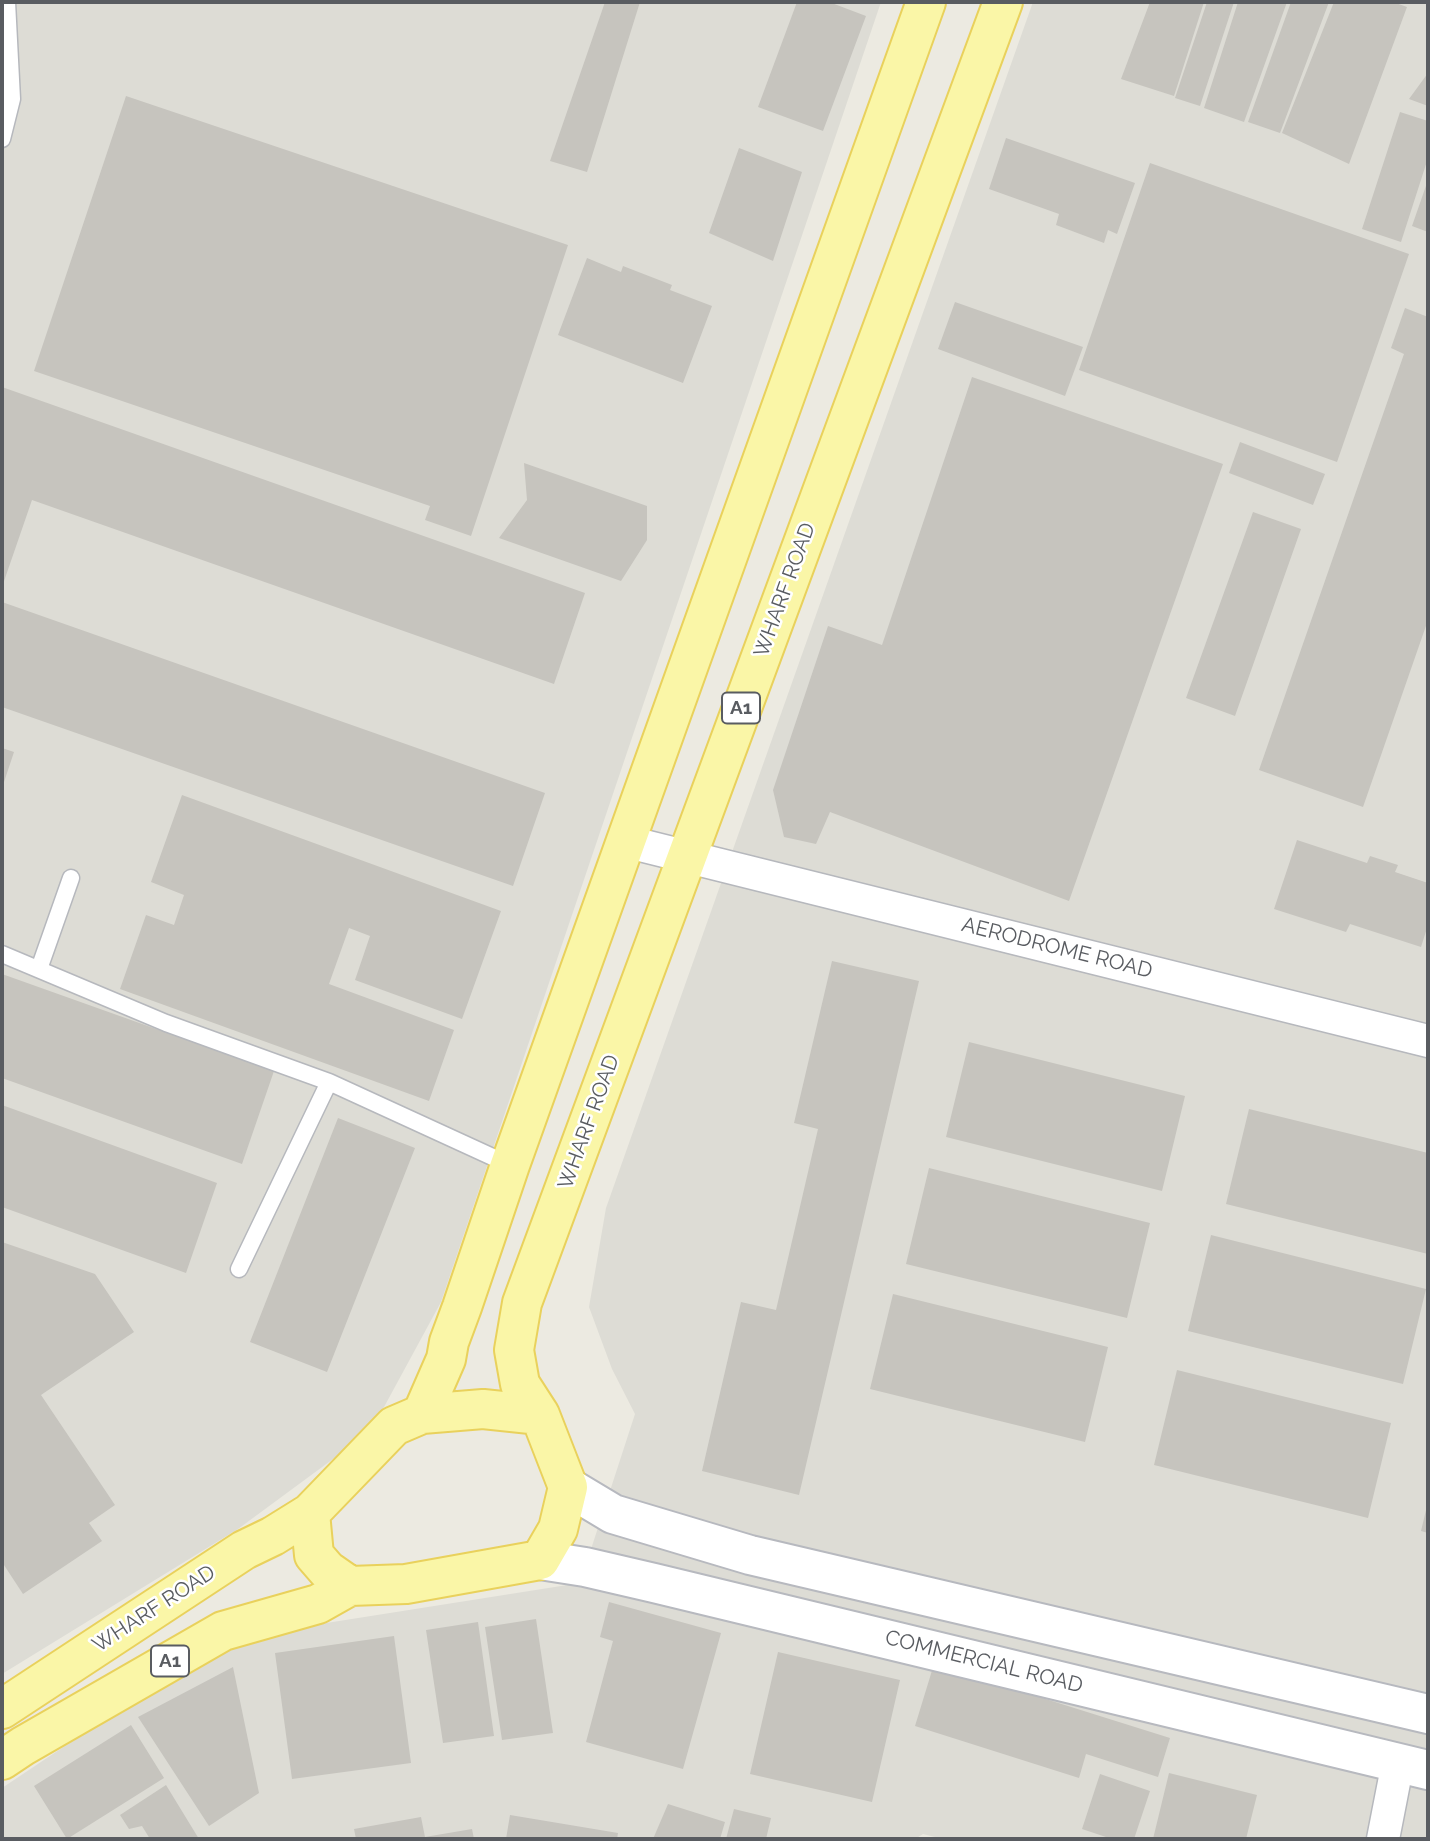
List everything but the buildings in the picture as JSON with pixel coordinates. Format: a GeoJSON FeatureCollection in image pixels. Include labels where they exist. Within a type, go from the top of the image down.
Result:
{"type":"FeatureCollection","features":[{"type":"Feature","properties":{"kind":"main road"},"geometry":{"type":"LineString","coordinates":[[422,1414],[446,1359],[449,1342],[624,842],[926,2]]}},
{"type":"Feature","properties":{"kind":"main road","name":"WHARF ROAD"},"geometry":{"type":"LineString","coordinates":[[540,1415],[520,1384],[514,1350],[522,1303],[1003,2]]}},
{"type":"Feature","properties":{"kind":"main road"},"geometry":{"type":"LineString","coordinates":[[482,1409],[540,1415],[568,1487],[558,1529],[540,1560],[406,1584],[350,1586],[327,1570],[314,1555],[310,1513],[394,1426],[422,1414],[482,1409]]}},
{"type":"Feature","properties":{"kind":"main road"},"geometry":{"type":"LineString","coordinates":[[568,1487],[613,1514],[750,1555],[1428,1714]]}},
{"type":"Feature","properties":{"kind":"main road","name":"WHARF ROAD"},"geometry":{"type":"LineString","coordinates":[[2,1709],[244,1550],[310,1513]]}},
{"type":"Feature","properties":{"kind":"main road","name":"COMMERCIAL ROAD"},"geometry":{"type":"LineString","coordinates":[[540,1560],[654,1583],[1413,1766]]}},
{"type":"Feature","properties":{"kind":"main road","name":"A1"},"geometry":{"type":"LineString","coordinates":[[2,1760],[223,1631],[318,1604],[350,1586]]}},
{"type":"Feature","properties":{"kind":"street","name":"AERODROME ROAD"},"geometry":{"type":"LineString","coordinates":[[624,842],[1428,1041]]}},
{"type":"Feature","properties":{"kind":"street"},"geometry":{"type":"LineString","coordinates":[[1383,1839],[1413,1766]]}},
{"type":"Feature","properties":{"kind":"lane"},"geometry":{"type":"LineString","coordinates":[[2,139],[12,99],[7,2]]}},
{"type":"Feature","properties":{"kind":"lane"},"geometry":{"type":"LineString","coordinates":[[39,969],[71,878]]}},
{"type":"Feature","properties":{"kind":"lane"},"geometry":{"type":"LineString","coordinates":[[2,954],[166,1023],[329,1082],[510,1165]]}},
{"type":"Feature","properties":{"kind":"lane"},"geometry":{"type":"LineString","coordinates":[[239,1269],[329,1082]]}},
{"type":"Feature","properties":{"kind":"shaded area"},"geometry":{"type":"Polygon","coordinates":[[[2,2],[881,2],[441,1302],[371,1431],[238,1529],[2,1674],[2,2]]]}},
{"type":"Feature","properties":{"kind":"shaded area"},"geometry":{"type":"Polygon","coordinates":[[[1033,2],[1428,2],[1428,1839],[943,1839],[923,1834],[915,1839],[2,1839],[2,1788],[225,1639],[580,1583],[635,1414],[612,1369],[589,1307],[606,1208],[1033,2]]]}}]}
